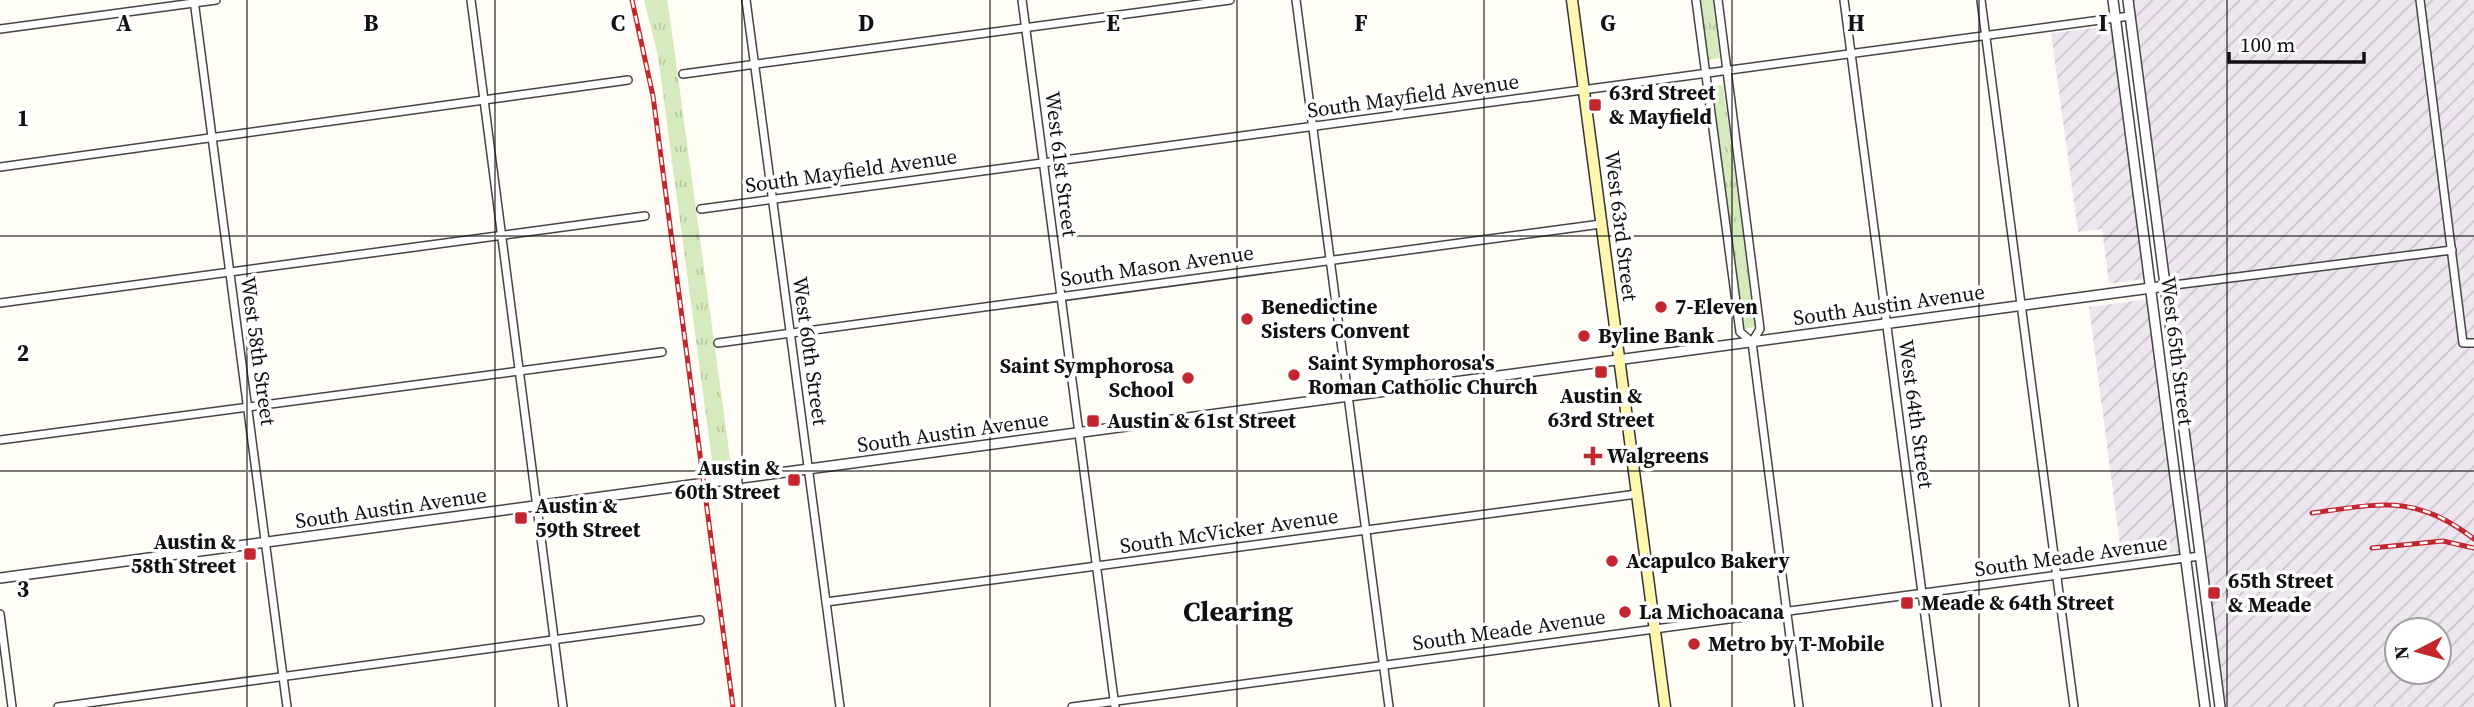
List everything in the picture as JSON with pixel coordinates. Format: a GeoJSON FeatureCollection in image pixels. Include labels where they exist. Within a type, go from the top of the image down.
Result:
{"type":"FeatureCollection","features":[{"type":"Feature","properties":{"kind":"main road","name":"West 63rd Street"},"geometry":{"type":"LineString","coordinates":[[1572,0],[1665,707]]}},
{"type":"Feature","properties":{"kind":"street"},"geometry":{"type":"LineString","coordinates":[[0,29],[216,0]]}},
{"type":"Feature","properties":{"kind":"street"},"geometry":{"type":"LineString","coordinates":[[471,0],[563,707]]}},
{"type":"Feature","properties":{"kind":"street","name":"West 60th Street"},"geometry":{"type":"LineString","coordinates":[[746,0],[840,707]]}},
{"type":"Feature","properties":{"kind":"street","name":"West 61st Street"},"geometry":{"type":"LineString","coordinates":[[1022,0],[1114,704]]}},
{"type":"Feature","properties":{"kind":"street"},"geometry":{"type":"LineString","coordinates":[[683,74],[1230,0]]}},
{"type":"Feature","properties":{"kind":"street"},"geometry":{"type":"LineString","coordinates":[[1296,0],[1389,707]]}},
{"type":"Feature","properties":{"kind":"street"},"geometry":{"type":"LineString","coordinates":[[1696,0],[1740,331],[1752,342]]}},
{"type":"Feature","properties":{"kind":"street"},"geometry":{"type":"LineString","coordinates":[[1718,0],[1760,328],[1752,342],[1799,707]]}},
{"type":"Feature","properties":{"kind":"street","name":"West 64th Street"},"geometry":{"type":"LineString","coordinates":[[1843,0],[1937,707]]}},
{"type":"Feature","properties":{"kind":"street"},"geometry":{"type":"LineString","coordinates":[[1982,0],[2074,707]]}},
{"type":"Feature","properties":{"kind":"street","name":"West 65th Street"},"geometry":{"type":"LineString","coordinates":[[2113,0],[2205,707]]}},
{"type":"Feature","properties":{"kind":"street","name":"West 65th Street"},"geometry":{"type":"LineString","coordinates":[[2128,0],[2220,707]]}},
{"type":"Feature","properties":{"kind":"street"},"geometry":{"type":"LineString","coordinates":[[2420,0],[2463,343],[2474,343]]}},
{"type":"Feature","properties":{"kind":"street","name":"West 58th Street"},"geometry":{"type":"LineString","coordinates":[[194,1],[287,707]]}},
{"type":"Feature","properties":{"kind":"street","name":"South Mayfield Avenue"},"geometry":{"type":"LineString","coordinates":[[701,209],[2130,16]]}},
{"type":"Feature","properties":{"kind":"street"},"geometry":{"type":"LineString","coordinates":[[0,167],[628,80]]}},
{"type":"Feature","properties":{"kind":"street"},"geometry":{"type":"LineString","coordinates":[[0,303],[645,216]]}},
{"type":"Feature","properties":{"kind":"street","name":"South Mason Avenue"},"geometry":{"type":"LineString","coordinates":[[718,343],[1601,224]]}},
{"type":"Feature","properties":{"kind":"street","name":"South Austin Avenue"},"geometry":{"type":"LineString","coordinates":[[0,578],[2021,305],[2452,250]]}},
{"type":"Feature","properties":{"kind":"street"},"geometry":{"type":"LineString","coordinates":[[0,440],[663,352]]}},
{"type":"Feature","properties":{"kind":"street"},"geometry":{"type":"LineString","coordinates":[[2176,484],[2190,482]]}},
{"type":"Feature","properties":{"kind":"street","name":"South McVicker Avenue"},"geometry":{"type":"LineString","coordinates":[[826,603],[1637,494]]}},
{"type":"Feature","properties":{"kind":"street","name":"South Meade Avenue"},"geometry":{"type":"LineString","coordinates":[[1072,707],[1114,704],[1383,665],[2200,556]]}},
{"type":"Feature","properties":{"kind":"street"},"geometry":{"type":"LineString","coordinates":[[0,614],[12,707]]}},
{"type":"Feature","properties":{"kind":"street"},"geometry":{"type":"LineString","coordinates":[[58,707],[700,620]]}},
{"type":"Feature","properties":{"kind":"shaded area"},"geometry":{"type":"Polygon","coordinates":[[[2128,0],[2474,0],[2474,707],[2223,707],[2128,0]]]}},
{"type":"Feature","properties":{"kind":"shaded area"},"geometry":{"type":"Polygon","coordinates":[[[2111,26],[2144,279],[2109,284],[2102,229],[2078,232],[2051,33],[2111,26]]]}},
{"type":"Feature","properties":{"kind":"shaded area"},"geometry":{"type":"Polygon","coordinates":[[[2149,299],[2181,552],[2122,561],[2089,307],[2149,299]]]}},
{"type":"Feature","properties":{"kind":"green space"},"geometry":{"type":"Polygon","coordinates":[[[644,0],[667,0],[731,466],[713,468],[658,56],[644,0]]]}},
{"type":"Feature","properties":{"kind":"green space"},"geometry":{"type":"Polygon","coordinates":[[[1699,0],[1713,0],[1720,58],[1707,60],[1699,0]]]}},
{"type":"Feature","properties":{"kind":"green space"},"geometry":{"type":"Polygon","coordinates":[[[1723,85],[1755,327],[1743,329],[1711,86],[1723,85]]]}},
{"type":"Feature","properties":{"kind":"railway"},"geometry":{"type":"LineString","coordinates":[[632,0],[653,96],[733,707]]}},
{"type":"Feature","properties":{"kind":"railway"},"geometry":{"type":"LineString","coordinates":[[2312,513],[2378,505],[2415,508],[2453,524],[2474,539]]}},
{"type":"Feature","properties":{"kind":"railway"},"geometry":{"type":"LineString","coordinates":[[2372,548],[2443,541],[2474,548]]}},
{"type":"Feature","properties":{"kind":"place","name":"63rd Street & Mayfield"},"geometry":{"type":"Point","coordinates":[1595,105]}},
{"type":"Feature","properties":{"kind":"place","name":"7-Eleven"},"geometry":{"type":"Point","coordinates":[1661,307]}},
{"type":"Feature","properties":{"kind":"place","name":"Benedictine Sisters Convent"},"geometry":{"type":"Point","coordinates":[1247,319]}},
{"type":"Feature","properties":{"kind":"place","name":"Byline Bank"},"geometry":{"type":"Point","coordinates":[1584,336]}},
{"type":"Feature","properties":{"kind":"place","name":"Austin & 63rd Street"},"geometry":{"type":"Point","coordinates":[1601,372]}},
{"type":"Feature","properties":{"kind":"place","name":"Saint Symphorosa's Roman Catholic Church"},"geometry":{"type":"Point","coordinates":[1294,375]}},
{"type":"Feature","properties":{"kind":"place","name":"Saint Symphorosa School"},"geometry":{"type":"Point","coordinates":[1188,378]}},
{"type":"Feature","properties":{"kind":"place","name":"Austin & 61st Street"},"geometry":{"type":"Point","coordinates":[1093,421]}},
{"type":"Feature","properties":{"kind":"place","name":"Walgreens"},"geometry":{"type":"Point","coordinates":[1593,456]}},
{"type":"Feature","properties":{"kind":"place","name":"Austin & 60th Street"},"geometry":{"type":"Point","coordinates":[794,480]}},
{"type":"Feature","properties":{"kind":"place","name":"Austin & 59th Street"},"geometry":{"type":"Point","coordinates":[521,518]}},
{"type":"Feature","properties":{"kind":"place","name":"Austin & 58th Street"},"geometry":{"type":"Point","coordinates":[250,554]}},
{"type":"Feature","properties":{"kind":"place","name":"Acapulco Bakery"},"geometry":{"type":"Point","coordinates":[1612,561]}},
{"type":"Feature","properties":{"kind":"place","name":"65th Street & Meade"},"geometry":{"type":"Point","coordinates":[2214,593]}},
{"type":"Feature","properties":{"kind":"place","name":"Meade & 64th Street"},"geometry":{"type":"Point","coordinates":[1907,603]}},
{"type":"Feature","properties":{"kind":"place","name":"La Michoacana"},"geometry":{"type":"Point","coordinates":[1625,612]}},
{"type":"Feature","properties":{"kind":"place","name":"Metro by T-Mobile"},"geometry":{"type":"Point","coordinates":[1694,644]}},
{"type":"Feature","properties":{"kind":"district","name":"Clearing"},"geometry":{"type":"Point","coordinates":[1238,611]}}]}
